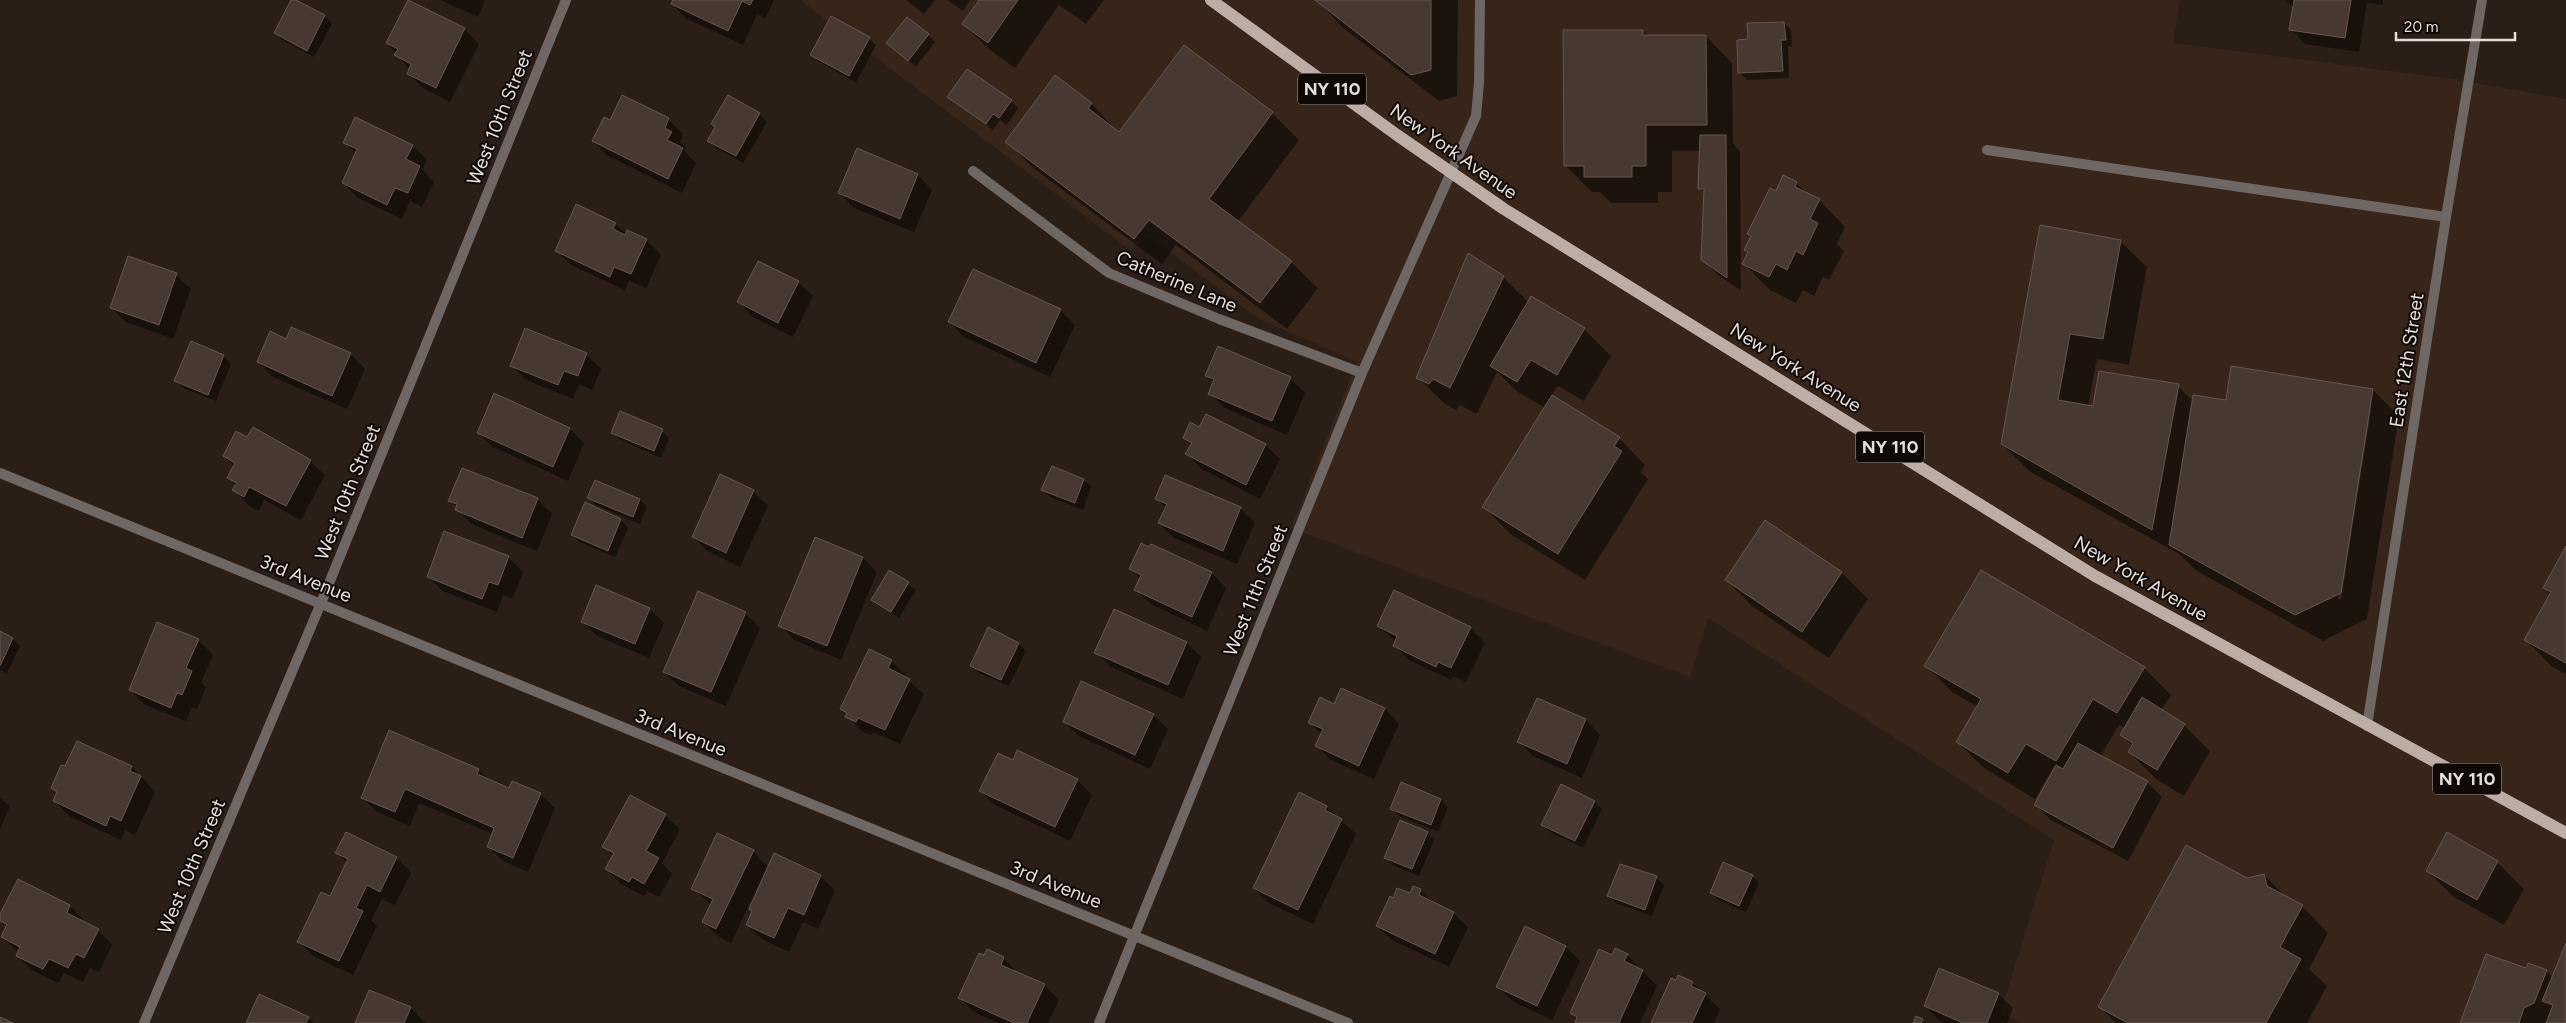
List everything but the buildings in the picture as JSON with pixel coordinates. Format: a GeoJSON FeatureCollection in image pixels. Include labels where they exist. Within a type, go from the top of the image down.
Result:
{"type":"FeatureCollection","features":[{"type":"Feature","properties":{"kind":"main road","name":"New York Avenue"},"geometry":{"type":"LineString","coordinates":[[1211,0],[1504,209],[2095,576],[2566,833]]}},
{"type":"Feature","properties":{"kind":"street","name":"West 10th Street"},"geometry":{"type":"LineString","coordinates":[[144,1023],[321,603],[566,0]]}},
{"type":"Feature","properties":{"kind":"street","name":"West 11th Street"},"geometry":{"type":"LineString","coordinates":[[1099,1023],[1362,373],[1476,116],[1479,83],[1480,0]]}},
{"type":"Feature","properties":{"kind":"street","name":"East 12th Street"},"geometry":{"type":"LineString","coordinates":[[2367,726],[2446,217],[2482,0]]}},
{"type":"Feature","properties":{"kind":"street"},"geometry":{"type":"LineString","coordinates":[[1987,150],[2446,217]]}},
{"type":"Feature","properties":{"kind":"street","name":"Catherine Lane"},"geometry":{"type":"LineString","coordinates":[[973,171],[1109,273],[1362,373]]}},
{"type":"Feature","properties":{"kind":"street","name":"3rd Avenue"},"geometry":{"type":"LineString","coordinates":[[0,473],[886,836],[1135,934],[1348,1023]]}},
{"type":"Feature","properties":{"kind":"shaded area"},"geometry":{"type":"Polygon","coordinates":[[[800,0],[2180,0],[2173,43],[2453,79],[2566,99],[2566,1023],[2022,1023],[2000,1014],[2054,840],[1708,618],[1690,677],[1291,528],[1357,362],[1259,319],[1149,236],[1130,250],[800,0]]]}}]}
